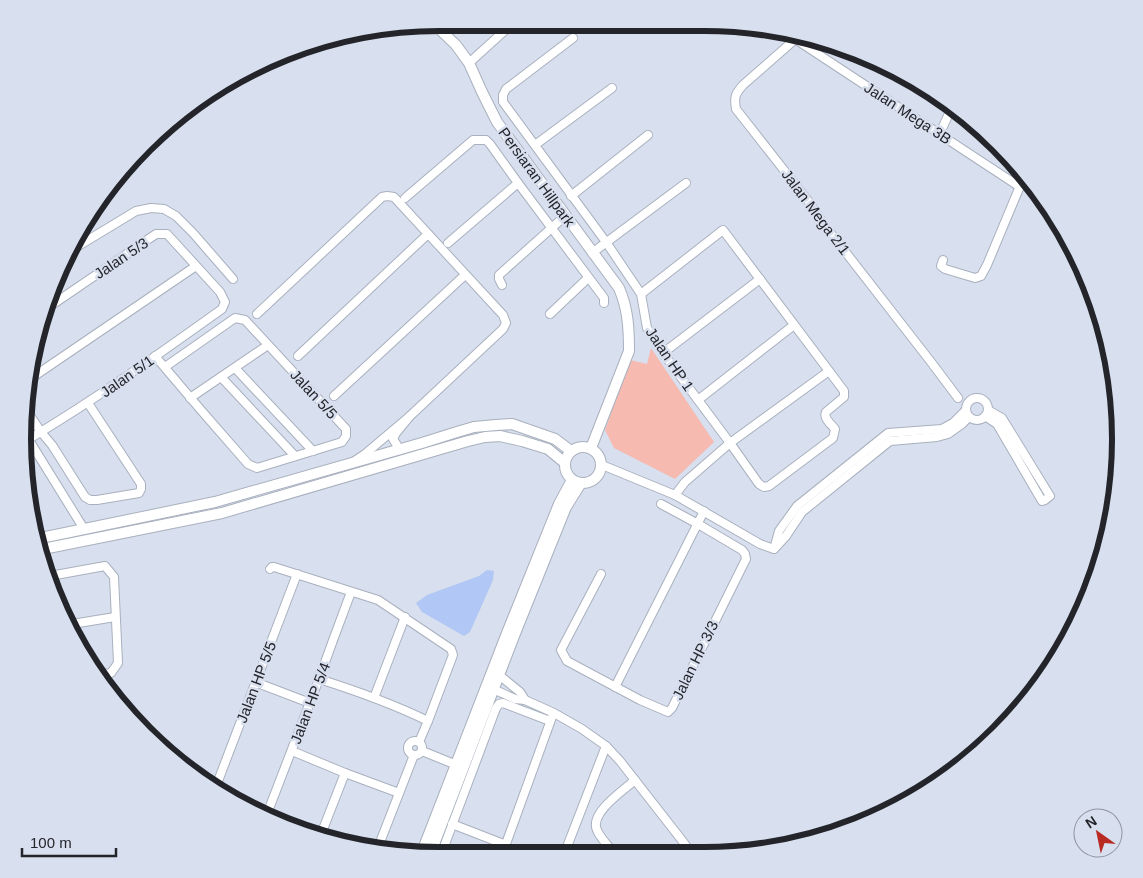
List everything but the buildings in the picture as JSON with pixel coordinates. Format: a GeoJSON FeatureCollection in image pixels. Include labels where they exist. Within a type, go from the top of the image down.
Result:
{"type":"FeatureCollection","features":[{"type":"Feature","properties":{"kind":"street","name":"Persiaran Hillpark"},"geometry":{"type":"LineString","coordinates":[[441,31],[456,45],[469,63],[497,122],[619,288],[625,302],[629,334],[589,447]]}},
{"type":"Feature","properties":{"kind":"street"},"geometry":{"type":"LineString","coordinates":[[469,63],[504,31]]}},
{"type":"Feature","properties":{"kind":"street","name":"Jalan HP 1"},"geometry":{"type":"LineString","coordinates":[[573,38],[506,89],[502,102],[606,242],[641,294],[647,328],[663,353],[759,484],[764,487],[769,486],[782,477],[833,438],[835,429],[825,415],[844,397],[844,391],[829,370]]}},
{"type":"Feature","properties":{"kind":"street","name":"Jalan Mega 2/1"},"geometry":{"type":"LineString","coordinates":[[793,41],[736,92],[734,98],[736,109],[958,398]]}},
{"type":"Feature","properties":{"kind":"street","name":"Jalan Mega 3B"},"geometry":{"type":"LineString","coordinates":[[809,45],[877,93],[1020,182]]}},
{"type":"Feature","properties":{"kind":"street"},"geometry":{"type":"LineString","coordinates":[[535,146],[612,88]]}},
{"type":"Feature","properties":{"kind":"street"},"geometry":{"type":"LineString","coordinates":[[940,133],[948,113]]}},
{"type":"Feature","properties":{"kind":"street"},"geometry":{"type":"LineString","coordinates":[[571,196],[648,135]]}},
{"type":"Feature","properties":{"kind":"street"},"geometry":{"type":"LineString","coordinates":[[405,198],[473,140],[486,140],[604,298],[604,303]]}},
{"type":"Feature","properties":{"kind":"street"},"geometry":{"type":"LineString","coordinates":[[448,243],[518,183]]}},
{"type":"Feature","properties":{"kind":"street"},"geometry":{"type":"LineString","coordinates":[[592,253],[686,183]]}},
{"type":"Feature","properties":{"kind":"street"},"geometry":{"type":"LineString","coordinates":[[943,260],[941,266],[945,270],[975,278],[981,276],[1022,184]]}},
{"type":"Feature","properties":{"kind":"street"},"geometry":{"type":"LineString","coordinates":[[257,314],[382,197],[387,196],[394,197],[503,316],[506,323],[503,329],[410,416],[351,464]]}},
{"type":"Feature","properties":{"kind":"street"},"geometry":{"type":"LineString","coordinates":[[82,243],[136,211],[152,208],[164,209],[176,216],[193,233],[233,279]]}},
{"type":"Feature","properties":{"kind":"street"},"geometry":{"type":"LineString","coordinates":[[502,285],[499,279],[500,275],[565,216]]}},
{"type":"Feature","properties":{"kind":"street"},"geometry":{"type":"LineString","coordinates":[[641,294],[723,230],[829,370],[730,444],[684,482],[675,495]]}},
{"type":"Feature","properties":{"kind":"street","name":"Jalan 5/3"},"geometry":{"type":"LineString","coordinates":[[55,302],[156,234],[167,234],[220,292],[225,302],[222,309]]}},
{"type":"Feature","properties":{"kind":"street"},"geometry":{"type":"LineString","coordinates":[[298,356],[428,234]]}},
{"type":"Feature","properties":{"kind":"street"},"geometry":{"type":"LineString","coordinates":[[37,373],[196,266]]}},
{"type":"Feature","properties":{"kind":"street"},"geometry":{"type":"LineString","coordinates":[[334,396],[465,275]]}},
{"type":"Feature","properties":{"kind":"street"},"geometry":{"type":"LineString","coordinates":[[550,314],[588,278]]}},
{"type":"Feature","properties":{"kind":"street"},"geometry":{"type":"LineString","coordinates":[[663,353],[760,279]]}},
{"type":"Feature","properties":{"kind":"street","name":"Jalan 5/1"},"geometry":{"type":"LineString","coordinates":[[31,439],[88,403],[222,309]]}},
{"type":"Feature","properties":{"kind":"street","name":"Jalan 5/5"},"geometry":{"type":"LineString","coordinates":[[156,356],[165,368],[190,398],[248,464],[256,468],[342,442],[346,436],[346,429],[246,320],[235,318],[165,368]]}},
{"type":"Feature","properties":{"kind":"street"},"geometry":{"type":"LineString","coordinates":[[698,400],[794,325]]}},
{"type":"Feature","properties":{"kind":"street"},"geometry":{"type":"LineString","coordinates":[[190,398],[268,345]]}},
{"type":"Feature","properties":{"kind":"street"},"geometry":{"type":"LineString","coordinates":[[235,368],[313,450]]}},
{"type":"Feature","properties":{"kind":"street"},"geometry":{"type":"LineString","coordinates":[[221,378],[295,456]]}},
{"type":"Feature","properties":{"kind":"street"},"geometry":{"type":"LineString","coordinates":[[774,549],[786,536],[802,512],[890,442],[948,434],[962,424],[967,413],[968,403],[977,398],[986,403],[987,413],[996,424],[1042,501],[1048,498],[1050,496],[1002,418],[987,413]]}},
{"type":"Feature","properties":{"kind":"street"},"geometry":{"type":"LineString","coordinates":[[32,418],[86,497],[90,500],[139,493],[141,484],[88,403]]}},
{"type":"Feature","properties":{"kind":"street"},"geometry":{"type":"LineString","coordinates":[[967,413],[975,420],[979,420],[987,413]]}},
{"type":"Feature","properties":{"kind":"street"},"geometry":{"type":"LineString","coordinates":[[774,549],[779,531],[797,506],[888,433],[942,430],[967,413]]}},
{"type":"Feature","properties":{"kind":"street"},"geometry":{"type":"LineString","coordinates":[[400,450],[393,439],[410,416]]}},
{"type":"Feature","properties":{"kind":"street"},"geometry":{"type":"LineString","coordinates":[[43,538],[216,502],[474,428],[512,424],[555,439],[571,451]]}},
{"type":"Feature","properties":{"kind":"street"},"geometry":{"type":"LineString","coordinates":[[46,548],[222,513],[468,441],[492,437],[500,436],[548,449],[565,463]]}},
{"type":"Feature","properties":{"kind":"street"},"geometry":{"type":"LineString","coordinates":[[31,444],[84,530]]}},
{"type":"Feature","properties":{"kind":"street"},"geometry":{"type":"LineString","coordinates":[[589,447],[599,455],[602,465],[598,477],[587,483],[576,482],[567,474],[565,463],[571,451],[576,448],[589,447]]}},
{"type":"Feature","properties":{"kind":"street"},"geometry":{"type":"LineString","coordinates":[[353,475],[358,467],[388,453]]}},
{"type":"Feature","properties":{"kind":"street"},"geometry":{"type":"LineString","coordinates":[[602,465],[675,495],[760,544],[774,549]]}},
{"type":"Feature","properties":{"kind":"street"},"geometry":{"type":"LineString","coordinates":[[336,468],[353,475]]}},
{"type":"Feature","properties":{"kind":"street"},"geometry":{"type":"LineString","coordinates":[[840,471],[846,469],[850,473]]}},
{"type":"Feature","properties":{"kind":"street"},"geometry":{"type":"LineString","coordinates":[[424,846],[576,482]]}},
{"type":"Feature","properties":{"kind":"street"},"geometry":{"type":"LineString","coordinates":[[216,502],[222,513]]}},
{"type":"Feature","properties":{"kind":"street"},"geometry":{"type":"LineString","coordinates":[[661,504],[698,524]]}},
{"type":"Feature","properties":{"kind":"street"},"geometry":{"type":"LineString","coordinates":[[615,687],[704,511]]}},
{"type":"Feature","properties":{"kind":"street","name":"Jalan HP 3/3"},"geometry":{"type":"LineString","coordinates":[[601,574],[561,650],[564,657],[567,661],[615,687],[668,712],[672,708],[746,559],[742,550],[698,524]]}},
{"type":"Feature","properties":{"kind":"street"},"geometry":{"type":"LineString","coordinates":[[55,575],[105,566],[114,577],[118,664],[111,673],[106,674]]}},
{"type":"Feature","properties":{"kind":"street"},"geometry":{"type":"LineString","coordinates":[[270,569],[274,567],[378,600],[451,649],[453,655],[418,742]]}},
{"type":"Feature","properties":{"kind":"street","name":"Jalan HP 5/5"},"geometry":{"type":"LineString","coordinates":[[218,782],[297,574]]}},
{"type":"Feature","properties":{"kind":"street","name":"Jalan HP 5/4"},"geometry":{"type":"LineString","coordinates":[[268,809],[310,704],[351,592]]}},
{"type":"Feature","properties":{"kind":"street"},"geometry":{"type":"LineString","coordinates":[[75,623],[116,617]]}},
{"type":"Feature","properties":{"kind":"street"},"geometry":{"type":"LineString","coordinates":[[374,698],[405,617]]}},
{"type":"Feature","properties":{"kind":"street"},"geometry":{"type":"LineString","coordinates":[[495,674],[520,692],[525,700]]}},
{"type":"Feature","properties":{"kind":"street"},"geometry":{"type":"LineString","coordinates":[[319,679],[403,708],[428,721]]}},
{"type":"Feature","properties":{"kind":"street"},"geometry":{"type":"LineString","coordinates":[[255,682],[310,704]]}},
{"type":"Feature","properties":{"kind":"street"},"geometry":{"type":"LineString","coordinates":[[490,687],[515,699],[525,700],[554,712],[606,746],[620,761],[687,847]]}},
{"type":"Feature","properties":{"kind":"street"},"geometry":{"type":"LineString","coordinates":[[444,847],[499,704],[503,703],[550,721]]}},
{"type":"Feature","properties":{"kind":"street"},"geometry":{"type":"LineString","coordinates":[[505,847],[554,712]]}},
{"type":"Feature","properties":{"kind":"street"},"geometry":{"type":"LineString","coordinates":[[418,742],[413,742],[408,746],[409,752],[414,755],[422,751]]}},
{"type":"Feature","properties":{"kind":"street"},"geometry":{"type":"LineString","coordinates":[[418,742],[422,746],[422,751]]}},
{"type":"Feature","properties":{"kind":"street"},"geometry":{"type":"LineString","coordinates":[[567,847],[606,746]]}},
{"type":"Feature","properties":{"kind":"street"},"geometry":{"type":"LineString","coordinates":[[292,751],[399,793]]}},
{"type":"Feature","properties":{"kind":"street"},"geometry":{"type":"LineString","coordinates":[[422,751],[459,766]]}},
{"type":"Feature","properties":{"kind":"street"},"geometry":{"type":"LineString","coordinates":[[380,842],[414,755]]}},
{"type":"Feature","properties":{"kind":"street"},"geometry":{"type":"LineString","coordinates":[[433,847],[459,766]]}},
{"type":"Feature","properties":{"kind":"street"},"geometry":{"type":"LineString","coordinates":[[323,830],[345,773]]}},
{"type":"Feature","properties":{"kind":"street"},"geometry":{"type":"LineString","coordinates":[[609,847],[596,829],[596,819],[606,804],[635,780]]}},
{"type":"Feature","properties":{"kind":"street"},"geometry":{"type":"LineString","coordinates":[[452,824],[500,847]]}},
{"type":"Feature","properties":{"kind":"shaded area"},"geometry":{"type":"Polygon","coordinates":[[[651,348],[714,442],[675,479],[614,448],[605,430],[630,360],[647,364],[651,348]]]}},
{"type":"Feature","properties":{"kind":"water"},"geometry":{"type":"Polygon","coordinates":[[[487,570],[494,571],[493,580],[470,632],[464,636],[422,612],[416,603],[427,595],[479,576],[487,570]]]}}]}
